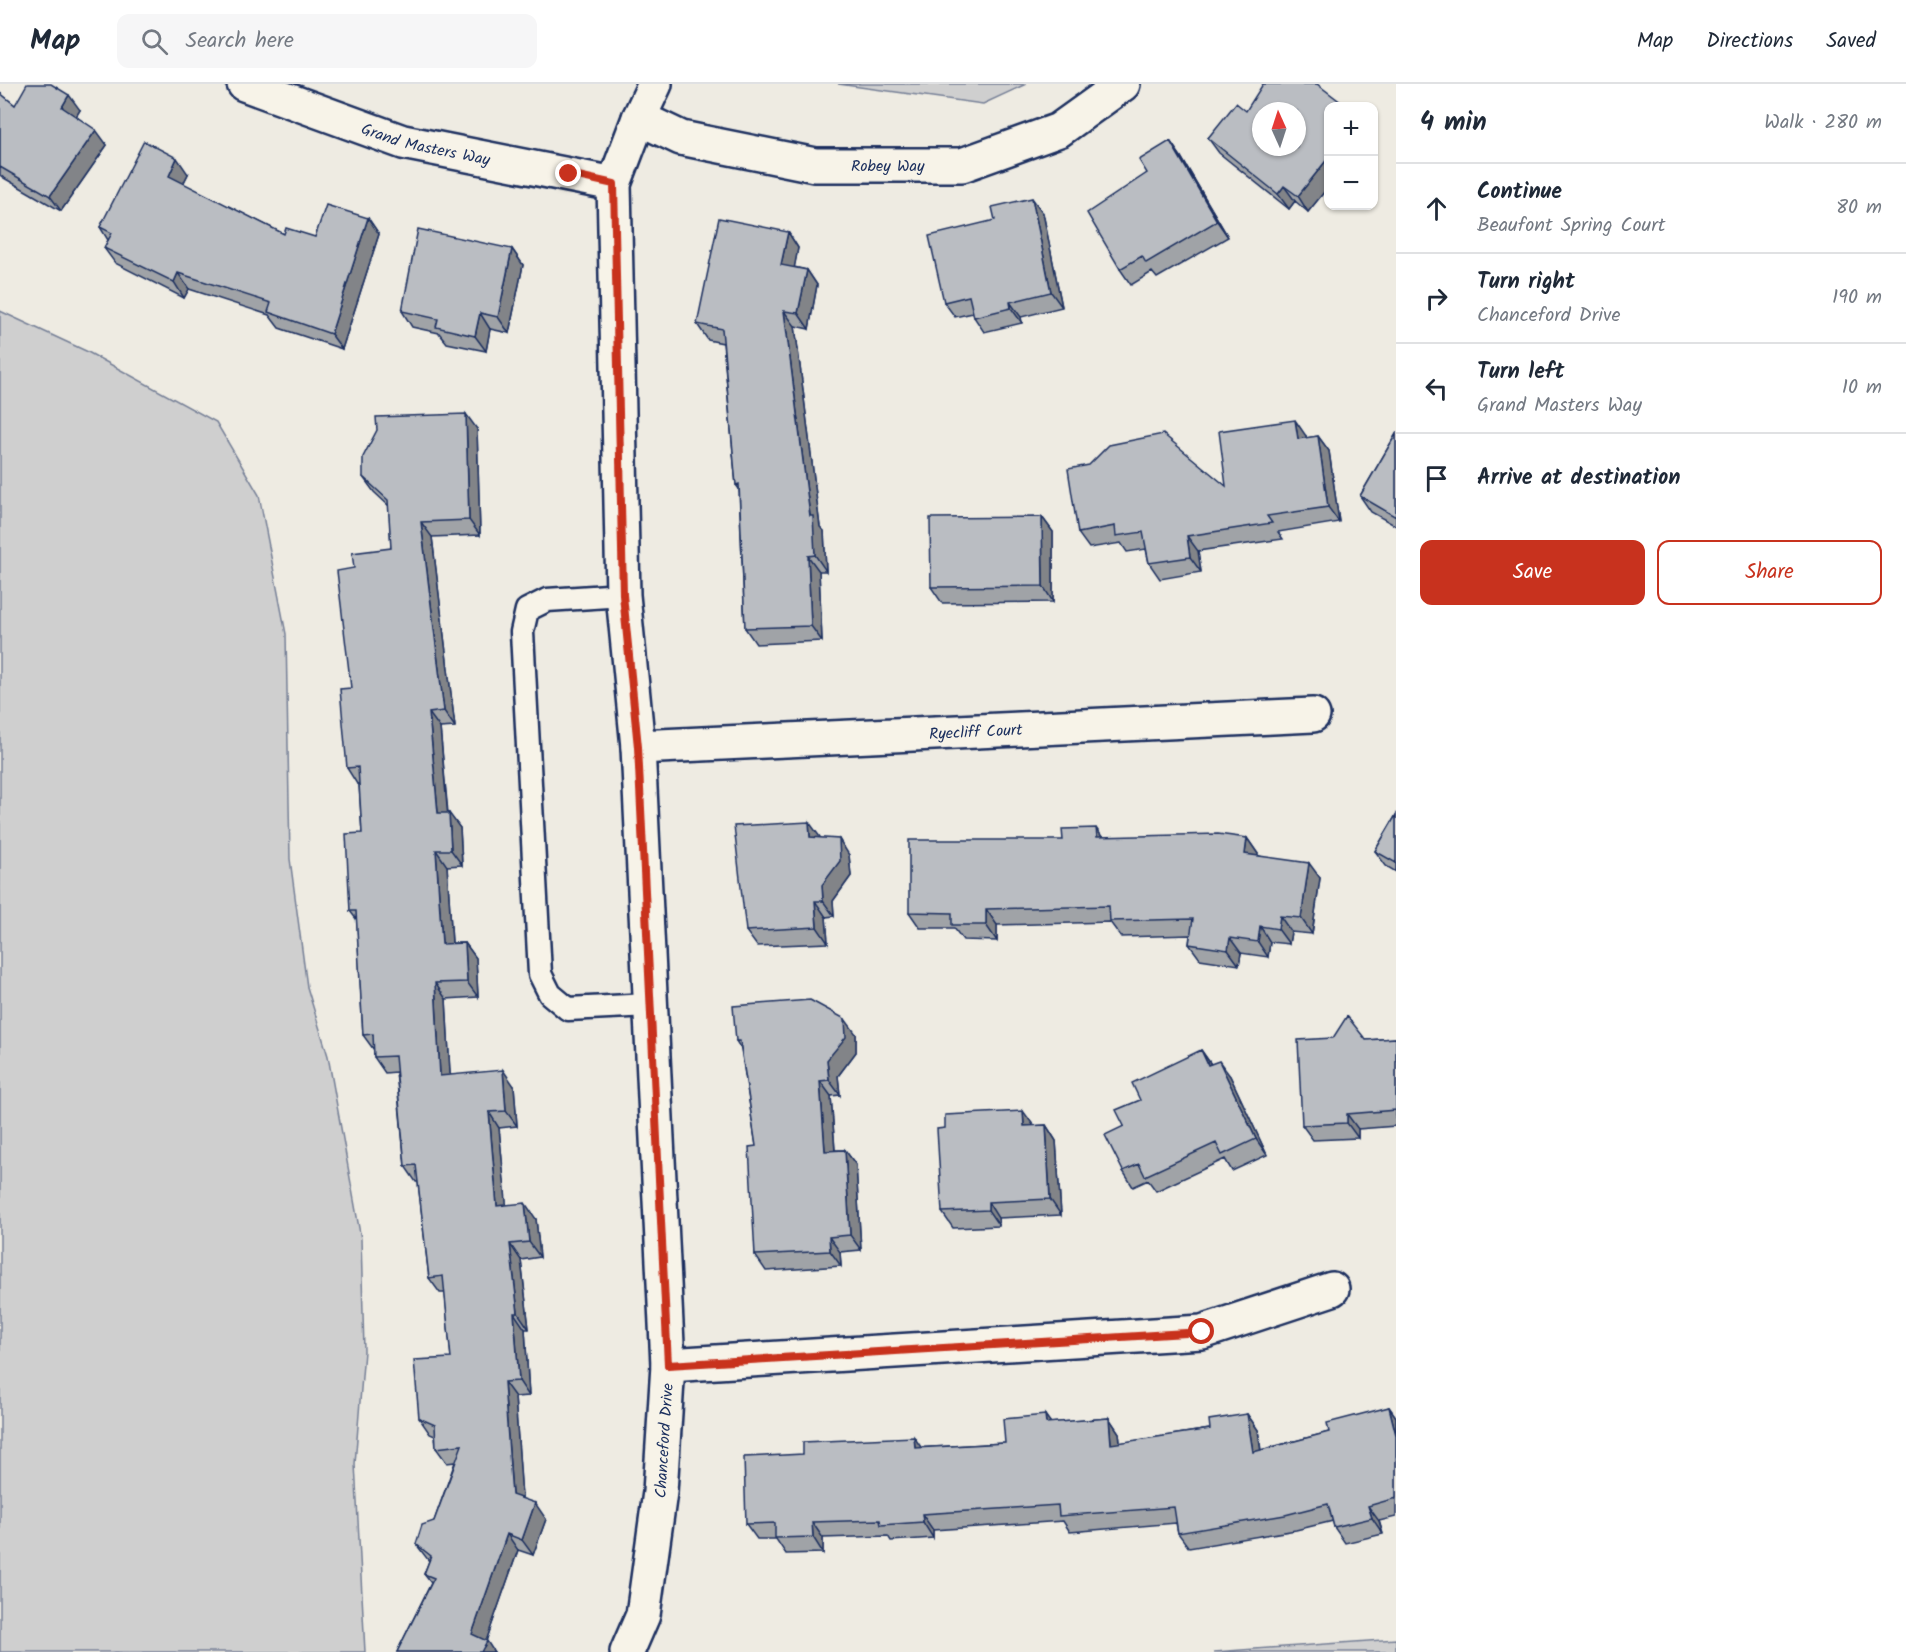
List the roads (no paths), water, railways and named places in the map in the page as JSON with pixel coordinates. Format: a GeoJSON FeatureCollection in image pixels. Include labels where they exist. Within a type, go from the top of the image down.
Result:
{"type":"FeatureCollection","features":[{"type":"Feature","properties":{"kind":"street","name":"Grand Masters Way"},"geometry":{"type":"LineString","coordinates":[[244,84],[403,142],[614,184]]}},
{"type":"Feature","properties":{"kind":"street","name":"Chanceford Drive"},"geometry":{"type":"LineString","coordinates":[[627,1652],[643,1614],[645,1603],[660,1492],[668,1365],[638,747],[623,595],[614,184],[639,118],[655,84]]}},
{"type":"Feature","properties":{"kind":"street","name":"Robey Way"},"geometry":{"type":"LineString","coordinates":[[639,118],[681,138],[815,165],[962,165],[1059,130],[1123,84]]}},
{"type":"Feature","properties":{"kind":"street","name":"Ryecliff Court"},"geometry":{"type":"LineString","coordinates":[[638,747],[1313,715]]}},
{"type":"Feature","properties":{"kind":"street"},"geometry":{"type":"LineString","coordinates":[[668,1365],[1202,1332],[1332,1289]]}},
{"type":"Feature","properties":{"kind":"lane"},"geometry":{"type":"LineString","coordinates":[[623,595],[548,600],[527,610],[522,632],[540,974],[550,994],[568,1009],[650,1005]]}}]}
